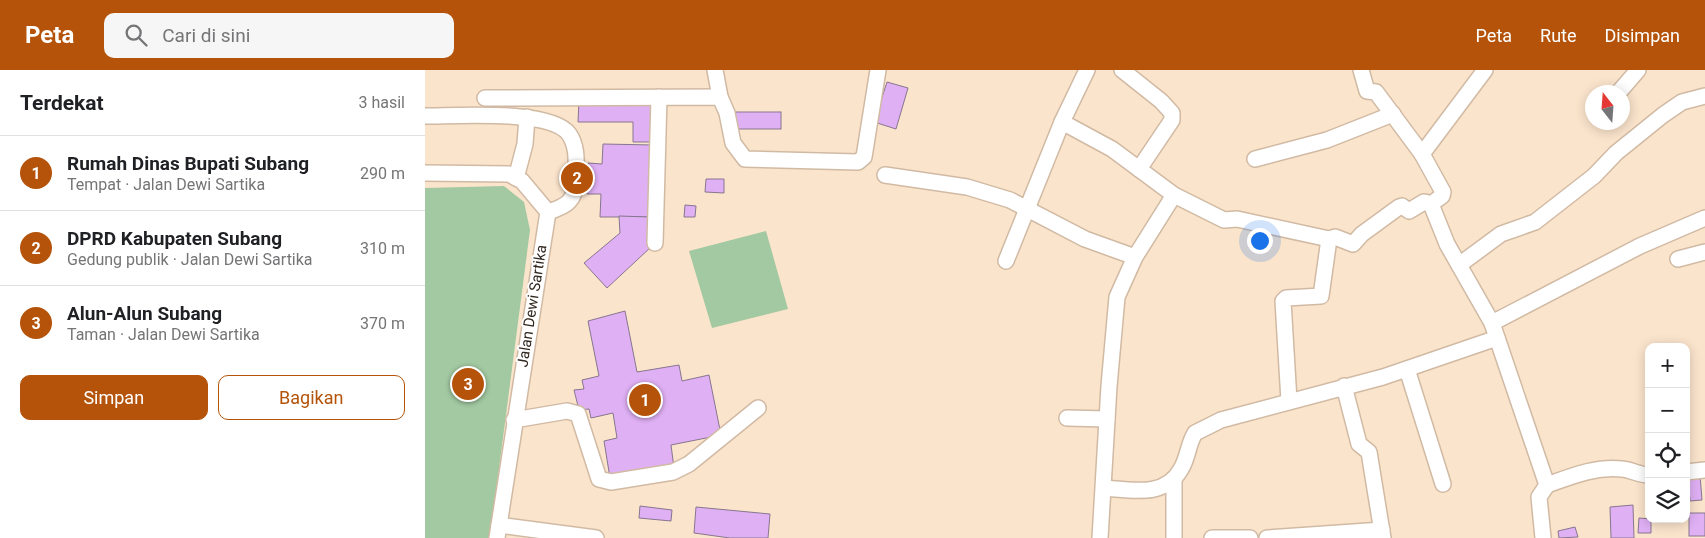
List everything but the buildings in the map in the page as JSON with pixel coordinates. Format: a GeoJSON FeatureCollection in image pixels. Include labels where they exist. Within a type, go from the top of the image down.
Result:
{"type":"FeatureCollection","features":[{"type":"Feature","properties":{"kind":"street"},"geometry":{"type":"LineString","coordinates":[[715,70],[719,97],[727,113],[733,144],[745,159],[858,162],[864,157],[878,70]]}},
{"type":"Feature","properties":{"kind":"street"},"geometry":{"type":"LineString","coordinates":[[1006,261],[1062,122],[1087,70]]}},
{"type":"Feature","properties":{"kind":"street"},"geometry":{"type":"LineString","coordinates":[[1122,70],[1161,101],[1172,113],[1172,120],[1139,169]]}},
{"type":"Feature","properties":{"kind":"street"},"geometry":{"type":"LineString","coordinates":[[1062,122],[1112,149],[1174,195],[1225,220],[1237,219],[1329,240],[1335,237],[1354,244],[1363,234],[1399,207],[1402,206],[1409,211],[1424,202],[1431,204],[1441,198],[1443,193],[1422,154],[1376,91],[1367,91],[1361,70]]}},
{"type":"Feature","properties":{"kind":"street"},"geometry":{"type":"LineString","coordinates":[[1422,154],[1485,70]]}},
{"type":"Feature","properties":{"kind":"street"},"geometry":{"type":"LineString","coordinates":[[1625,85],[1638,70]]}},
{"type":"Feature","properties":{"kind":"street"},"geometry":{"type":"LineString","coordinates":[[1459,265],[1501,234],[1535,222],[1594,176],[1616,153],[1663,115],[1682,102],[1705,96]]}},
{"type":"Feature","properties":{"kind":"street"},"geometry":{"type":"LineString","coordinates":[[655,244],[659,97]]}},
{"type":"Feature","properties":{"kind":"street"},"geometry":{"type":"LineString","coordinates":[[485,98],[719,97]]}},
{"type":"Feature","properties":{"kind":"street"},"geometry":{"type":"LineString","coordinates":[[1255,159],[1327,140],[1393,114]]}},
{"type":"Feature","properties":{"kind":"street"},"geometry":{"type":"LineString","coordinates":[[425,116],[527,117],[556,123],[569,133],[576,150],[576,187],[572,198],[565,206],[548,212],[516,178],[509,174],[425,173]]}},
{"type":"Feature","properties":{"kind":"street"},"geometry":{"type":"LineString","coordinates":[[516,178],[525,144],[527,117]]}},
{"type":"Feature","properties":{"kind":"street"},"geometry":{"type":"LineString","coordinates":[[885,175],[967,187],[1010,200],[1085,239],[1135,257]]}},
{"type":"Feature","properties":{"kind":"street"},"geometry":{"type":"LineString","coordinates":[[1100,538],[1117,297],[1135,257],[1174,195]]}},
{"type":"Feature","properties":{"kind":"street"},"geometry":{"type":"LineString","coordinates":[[1431,204],[1459,265],[1494,331],[1547,485]]}},
{"type":"Feature","properties":{"kind":"street","name":"Jalan Dewi Sartika"},"geometry":{"type":"LineString","coordinates":[[498,531],[548,212]]}},
{"type":"Feature","properties":{"kind":"street"},"geometry":{"type":"LineString","coordinates":[[1104,488],[1146,491],[1167,486],[1182,468],[1195,432],[1221,420],[1407,368],[1494,331],[1640,246],[1705,218]]}},
{"type":"Feature","properties":{"kind":"street"},"geometry":{"type":"LineString","coordinates":[[1289,401],[1283,302],[1285,298],[1320,297],[1329,240]]}},
{"type":"Feature","properties":{"kind":"street"},"geometry":{"type":"LineString","coordinates":[[1678,260],[1705,252]]}},
{"type":"Feature","properties":{"kind":"street"},"geometry":{"type":"LineString","coordinates":[[1407,368],[1443,484]]}},
{"type":"Feature","properties":{"kind":"street"},"geometry":{"type":"LineString","coordinates":[[1267,538],[1382,534],[1369,452],[1359,444],[1344,386]]}},
{"type":"Feature","properties":{"kind":"street"},"geometry":{"type":"LineString","coordinates":[[514,420],[567,411],[578,414],[599,479],[611,482],[673,472],[689,464],[758,408]]}},
{"type":"Feature","properties":{"kind":"street"},"geometry":{"type":"LineString","coordinates":[[1067,418],[1107,419]]}},
{"type":"Feature","properties":{"kind":"street"},"geometry":{"type":"LineString","coordinates":[[1543,538],[1539,497],[1547,485],[1595,470],[1623,469],[1645,475]]}},
{"type":"Feature","properties":{"kind":"street"},"geometry":{"type":"LineString","coordinates":[[1690,472],[1705,470]]}},
{"type":"Feature","properties":{"kind":"street"},"geometry":{"type":"LineString","coordinates":[[1174,479],[1174,538]]}},
{"type":"Feature","properties":{"kind":"street"},"geometry":{"type":"LineString","coordinates":[[498,531],[596,538]]}},
{"type":"Feature","properties":{"kind":"street"},"geometry":{"type":"LineString","coordinates":[[1212,538],[1250,538]]}},
{"type":"Feature","properties":{"kind":"green space"},"geometry":{"type":"Polygon","coordinates":[[[504,186],[524,202],[530,230],[490,538],[425,538],[425,188],[504,186]]]}},
{"type":"Feature","properties":{"kind":"green space"},"geometry":{"type":"Polygon","coordinates":[[[766,231],[788,309],[712,328],[689,251],[766,231]]]}},
{"type":"Feature","properties":{"kind":"place","name":"DPRD Kabupaten Subang"},"geometry":{"type":"Point","coordinates":[577,178]}},
{"type":"Feature","properties":{"kind":"place","name":"Alun-Alun Subang"},"geometry":{"type":"Point","coordinates":[468,384]}},
{"type":"Feature","properties":{"kind":"place","name":"Rumah Dinas Bupati Subang"},"geometry":{"type":"Point","coordinates":[645,400]}}]}
